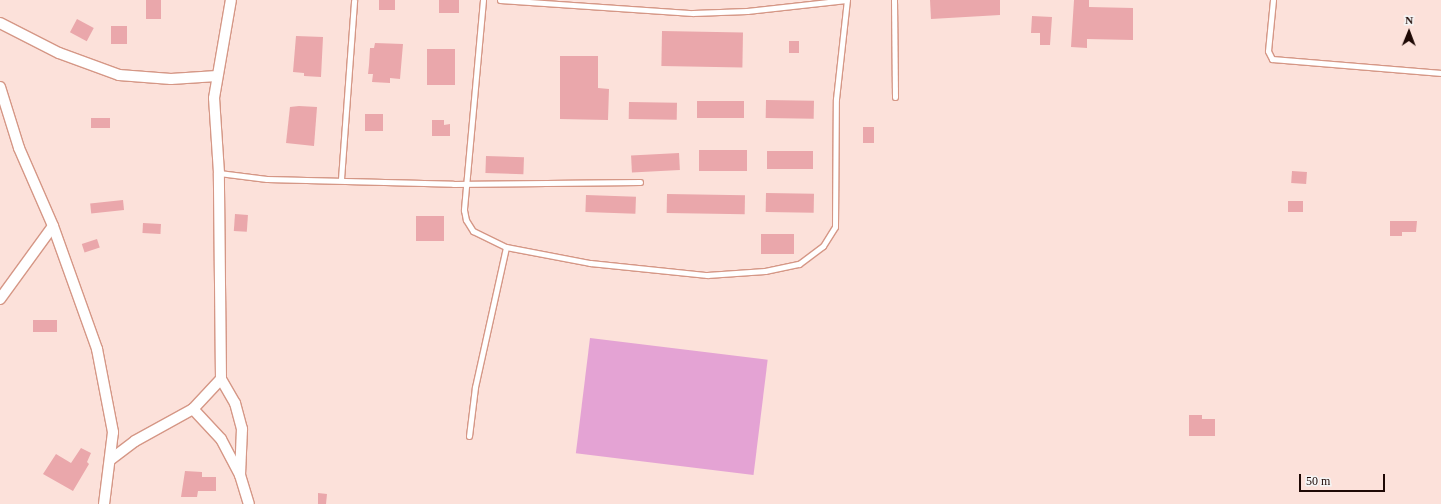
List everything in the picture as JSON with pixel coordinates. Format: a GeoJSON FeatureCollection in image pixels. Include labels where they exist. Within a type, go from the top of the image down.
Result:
{"type":"FeatureCollection","features":[{"type":"Feature","properties":{"kind":"street"},"geometry":{"type":"LineString","coordinates":[[231,0],[214,98],[219,173],[221,379],[235,403],[242,429],[240,475]]}},
{"type":"Feature","properties":{"kind":"street"},"geometry":{"type":"LineString","coordinates":[[0,23],[59,53],[119,75],[171,79],[217,76]]}},
{"type":"Feature","properties":{"kind":"street"},"geometry":{"type":"LineString","coordinates":[[0,87],[20,148],[54,226],[97,348],[113,432],[104,504]]}},
{"type":"Feature","properties":{"kind":"street"},"geometry":{"type":"LineString","coordinates":[[0,299],[54,226]]}},
{"type":"Feature","properties":{"kind":"street"},"geometry":{"type":"LineString","coordinates":[[110,460],[135,441],[193,409],[221,379]]}},
{"type":"Feature","properties":{"kind":"street"},"geometry":{"type":"LineString","coordinates":[[193,409],[221,439],[240,475],[249,504]]}},
{"type":"Feature","properties":{"kind":"lane"},"geometry":{"type":"LineString","coordinates":[[341,179],[354,0]]}},
{"type":"Feature","properties":{"kind":"lane"},"geometry":{"type":"LineString","coordinates":[[483,0],[465,184],[464,210],[466,220],[474,231],[506,248],[590,263],[707,275],[765,271],[799,264],[823,246],[835,227],[836,100],[846,0],[747,11],[693,13],[500,0]]}},
{"type":"Feature","properties":{"kind":"lane"},"geometry":{"type":"LineString","coordinates":[[894,0],[895,97]]}},
{"type":"Feature","properties":{"kind":"lane"},"geometry":{"type":"LineString","coordinates":[[1273,0],[1268,51],[1272,59],[1441,73]]}},
{"type":"Feature","properties":{"kind":"lane"},"geometry":{"type":"LineString","coordinates":[[219,173],[267,179],[341,179],[465,184],[640,182]]}},
{"type":"Feature","properties":{"kind":"lane"},"geometry":{"type":"LineString","coordinates":[[469,436],[475,387],[506,248]]}},
{"type":"Feature","properties":{"kind":"shaded area"},"geometry":{"type":"Polygon","coordinates":[[[590,338],[768,360],[754,475],[576,453],[590,338]]]}},
{"type":"Feature","properties":{"kind":"building"},"geometry":{"type":"Polygon","coordinates":[[[146,0],[161,0],[161,19],[146,19],[146,0]]]}},
{"type":"Feature","properties":{"kind":"building"},"geometry":{"type":"Polygon","coordinates":[[[379,0],[395,0],[395,10],[379,10],[379,0]]]}},
{"type":"Feature","properties":{"kind":"building"},"geometry":{"type":"Polygon","coordinates":[[[439,0],[459,0],[459,13],[439,13],[439,0]]]}},
{"type":"Feature","properties":{"kind":"building"},"geometry":{"type":"Polygon","coordinates":[[[930,0],[1000,0],[1000,15],[931,19],[930,0]]]}},
{"type":"Feature","properties":{"kind":"building"},"geometry":{"type":"Polygon","coordinates":[[[1074,0],[1089,0],[1089,7],[1133,8],[1133,40],[1087,39],[1087,48],[1071,47],[1074,0]]]}},
{"type":"Feature","properties":{"kind":"building"},"geometry":{"type":"Polygon","coordinates":[[[1032,16],[1052,17],[1050,45],[1040,45],[1040,33],[1031,33],[1032,16]]]}},
{"type":"Feature","properties":{"kind":"building"},"geometry":{"type":"Polygon","coordinates":[[[77,19],[94,28],[87,41],[70,32],[77,19]]]}},
{"type":"Feature","properties":{"kind":"building"},"geometry":{"type":"Polygon","coordinates":[[[111,26],[127,26],[127,44],[111,44],[111,26]]]}},
{"type":"Feature","properties":{"kind":"building"},"geometry":{"type":"Polygon","coordinates":[[[662,31],[743,32],[742,67],[661,66],[662,31]]]}},
{"type":"Feature","properties":{"kind":"building"},"geometry":{"type":"Polygon","coordinates":[[[296,36],[323,37],[321,77],[304,76],[304,73],[293,72],[296,36]]]}},
{"type":"Feature","properties":{"kind":"building"},"geometry":{"type":"Polygon","coordinates":[[[789,41],[799,41],[799,53],[789,53],[789,41]]]}},
{"type":"Feature","properties":{"kind":"building"},"geometry":{"type":"Polygon","coordinates":[[[375,43],[403,44],[400,79],[390,78],[390,83],[372,82],[373,74],[368,74],[370,48],[374,48],[375,43]]]}},
{"type":"Feature","properties":{"kind":"building"},"geometry":{"type":"Polygon","coordinates":[[[427,49],[455,49],[455,85],[427,85],[427,49]]]}},
{"type":"Feature","properties":{"kind":"building"},"geometry":{"type":"Polygon","coordinates":[[[560,56],[598,56],[598,88],[609,89],[608,120],[560,119],[560,56]]]}},
{"type":"Feature","properties":{"kind":"building"},"geometry":{"type":"Polygon","coordinates":[[[766,100],[814,101],[814,119],[766,118],[766,100]]]}},
{"type":"Feature","properties":{"kind":"building"},"geometry":{"type":"Polygon","coordinates":[[[697,101],[744,101],[744,118],[697,118],[697,101]]]}},
{"type":"Feature","properties":{"kind":"building"},"geometry":{"type":"Polygon","coordinates":[[[629,102],[677,103],[677,120],[629,119],[629,102]]]}},
{"type":"Feature","properties":{"kind":"building"},"geometry":{"type":"Polygon","coordinates":[[[290,107],[317,107],[314,146],[286,143],[290,107]]]}},
{"type":"Feature","properties":{"kind":"building"},"geometry":{"type":"Polygon","coordinates":[[[365,114],[383,114],[383,131],[365,131],[365,114]]]}},
{"type":"Feature","properties":{"kind":"building"},"geometry":{"type":"Polygon","coordinates":[[[91,118],[110,118],[110,128],[91,128],[91,118]]]}},
{"type":"Feature","properties":{"kind":"building"},"geometry":{"type":"Polygon","coordinates":[[[432,120],[444,120],[444,125],[450,124],[450,136],[432,136],[432,120]]]}},
{"type":"Feature","properties":{"kind":"building"},"geometry":{"type":"Polygon","coordinates":[[[863,127],[874,127],[874,143],[863,143],[863,127]]]}},
{"type":"Feature","properties":{"kind":"building"},"geometry":{"type":"Polygon","coordinates":[[[699,150],[747,150],[747,171],[699,171],[699,150]]]}},
{"type":"Feature","properties":{"kind":"building"},"geometry":{"type":"Polygon","coordinates":[[[767,151],[813,151],[813,169],[767,169],[767,151]]]}},
{"type":"Feature","properties":{"kind":"building"},"geometry":{"type":"Polygon","coordinates":[[[679,153],[680,170],[632,172],[631,156],[679,153]]]}},
{"type":"Feature","properties":{"kind":"building"},"geometry":{"type":"Polygon","coordinates":[[[486,156],[524,157],[523,174],[485,173],[486,156]]]}},
{"type":"Feature","properties":{"kind":"building"},"geometry":{"type":"Polygon","coordinates":[[[1292,171],[1307,172],[1306,184],[1291,183],[1292,171]]]}},
{"type":"Feature","properties":{"kind":"building"},"geometry":{"type":"Polygon","coordinates":[[[766,193],[814,194],[814,213],[766,212],[766,193]]]}},
{"type":"Feature","properties":{"kind":"building"},"geometry":{"type":"Polygon","coordinates":[[[667,194],[745,195],[745,214],[667,213],[667,194]]]}},
{"type":"Feature","properties":{"kind":"building"},"geometry":{"type":"Polygon","coordinates":[[[586,195],[636,197],[635,214],[585,212],[586,195]]]}},
{"type":"Feature","properties":{"kind":"building"},"geometry":{"type":"Polygon","coordinates":[[[123,200],[124,210],[91,213],[90,203],[123,200]]]}},
{"type":"Feature","properties":{"kind":"building"},"geometry":{"type":"Polygon","coordinates":[[[1288,201],[1303,201],[1303,212],[1288,212],[1288,201]]]}},
{"type":"Feature","properties":{"kind":"building"},"geometry":{"type":"Polygon","coordinates":[[[235,214],[248,215],[247,232],[234,231],[235,214]]]}},
{"type":"Feature","properties":{"kind":"building"},"geometry":{"type":"Polygon","coordinates":[[[416,216],[444,216],[444,241],[416,241],[416,216]]]}},
{"type":"Feature","properties":{"kind":"building"},"geometry":{"type":"Polygon","coordinates":[[[1390,221],[1417,221],[1416,232],[1402,232],[1402,236],[1390,236],[1390,221]]]}},
{"type":"Feature","properties":{"kind":"building"},"geometry":{"type":"Polygon","coordinates":[[[143,223],[161,224],[160,234],[142,233],[143,223]]]}},
{"type":"Feature","properties":{"kind":"building"},"geometry":{"type":"Polygon","coordinates":[[[761,234],[794,234],[794,254],[761,254],[761,234]]]}},
{"type":"Feature","properties":{"kind":"building"},"geometry":{"type":"Polygon","coordinates":[[[97,239],[100,248],[85,253],[82,244],[97,239]]]}},
{"type":"Feature","properties":{"kind":"building"},"geometry":{"type":"Polygon","coordinates":[[[33,320],[57,320],[57,332],[33,332],[33,320]]]}},
{"type":"Feature","properties":{"kind":"building"},"geometry":{"type":"Polygon","coordinates":[[[1189,415],[1202,415],[1202,419],[1215,419],[1215,436],[1189,436],[1189,415]]]}},
{"type":"Feature","properties":{"kind":"building"},"geometry":{"type":"Polygon","coordinates":[[[81,448],[91,453],[87,462],[89,464],[73,491],[43,474],[56,454],[71,463],[81,448]]]}},
{"type":"Feature","properties":{"kind":"building"},"geometry":{"type":"Polygon","coordinates":[[[185,471],[202,472],[202,477],[216,477],[216,491],[198,491],[197,497],[181,497],[185,471]]]}},
{"type":"Feature","properties":{"kind":"building"},"geometry":{"type":"Polygon","coordinates":[[[318,493],[327,494],[326,504],[318,504],[318,493]]]}}]}
